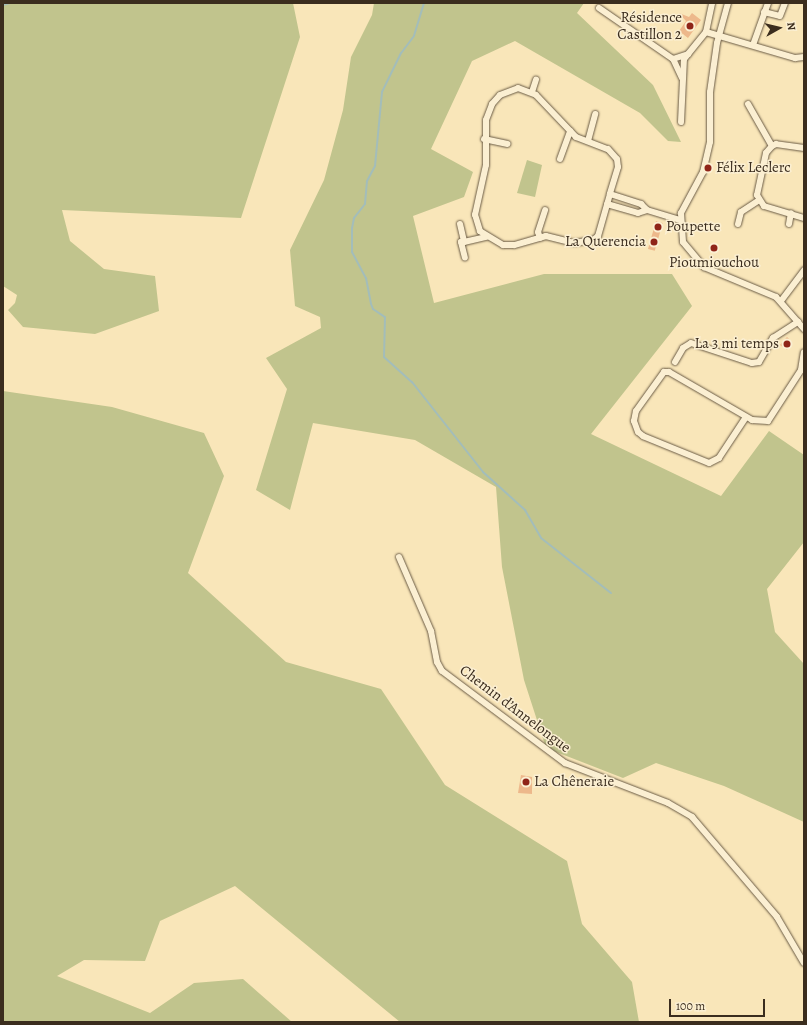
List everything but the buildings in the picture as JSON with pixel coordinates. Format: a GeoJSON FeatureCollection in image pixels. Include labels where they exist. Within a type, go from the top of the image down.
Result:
{"type":"FeatureCollection","features":[{"type":"Feature","properties":{"kind":"street"},"geometry":{"type":"LineString","coordinates":[[681,122],[682,80],[688,54],[706,32],[712,3]]}},
{"type":"Feature","properties":{"kind":"street"},"geometry":{"type":"LineString","coordinates":[[728,3],[719,35],[710,92],[708,154],[680,220],[683,242],[704,267],[766,292],[781,301],[804,329]]}},
{"type":"Feature","properties":{"kind":"street"},"geometry":{"type":"LineString","coordinates":[[753,45],[768,3]]}},
{"type":"Feature","properties":{"kind":"street"},"geometry":{"type":"LineString","coordinates":[[764,12],[780,16],[785,3]]}},
{"type":"Feature","properties":{"kind":"street"},"geometry":{"type":"LineString","coordinates":[[599,8],[673,59],[682,80]]}},
{"type":"Feature","properties":{"kind":"street"},"geometry":{"type":"LineString","coordinates":[[706,32],[804,58]]}},
{"type":"Feature","properties":{"kind":"street"},"geometry":{"type":"LineString","coordinates":[[673,59],[688,54]]}},
{"type":"Feature","properties":{"kind":"street"},"geometry":{"type":"LineString","coordinates":[[532,92],[536,80]]}},
{"type":"Feature","properties":{"kind":"street"},"geometry":{"type":"LineString","coordinates":[[518,88],[532,92],[570,131],[588,141],[608,149],[617,159],[618,167],[598,236],[593,240],[574,243],[540,238],[514,245],[503,245],[486,237],[480,231],[475,215],[486,165],[484,139],[486,120],[492,104],[500,95],[518,88]]}},
{"type":"Feature","properties":{"kind":"street"},"geometry":{"type":"LineString","coordinates":[[748,104],[772,146]]}},
{"type":"Feature","properties":{"kind":"street"},"geometry":{"type":"LineString","coordinates":[[588,141],[595,114]]}},
{"type":"Feature","properties":{"kind":"street"},"geometry":{"type":"LineString","coordinates":[[560,159],[570,131]]}},
{"type":"Feature","properties":{"kind":"street"},"geometry":{"type":"LineString","coordinates":[[484,139],[507,144]]}},
{"type":"Feature","properties":{"kind":"street"},"geometry":{"type":"LineString","coordinates":[[804,148],[776,144],[772,146],[766,153],[757,195],[758,201],[764,206],[804,218]]}},
{"type":"Feature","properties":{"kind":"street"},"geometry":{"type":"LineString","coordinates":[[610,194],[641,204],[647,210],[680,220]]}},
{"type":"Feature","properties":{"kind":"street"},"geometry":{"type":"LineString","coordinates":[[627,210],[630,201]]}},
{"type":"Feature","properties":{"kind":"street"},"geometry":{"type":"LineString","coordinates":[[738,224],[741,212],[758,201]]}},
{"type":"Feature","properties":{"kind":"street"},"geometry":{"type":"LineString","coordinates":[[607,204],[638,213],[647,210]]}},
{"type":"Feature","properties":{"kind":"street"},"geometry":{"type":"LineString","coordinates":[[540,238],[538,232],[545,210]]}},
{"type":"Feature","properties":{"kind":"street"},"geometry":{"type":"LineString","coordinates":[[789,224],[791,213]]}},
{"type":"Feature","properties":{"kind":"street"},"geometry":{"type":"LineString","coordinates":[[460,224],[464,242]]}},
{"type":"Feature","properties":{"kind":"street"},"geometry":{"type":"LineString","coordinates":[[465,258],[461,242],[486,237]]}},
{"type":"Feature","properties":{"kind":"street"},"geometry":{"type":"LineString","coordinates":[[781,301],[804,270]]}},
{"type":"Feature","properties":{"kind":"street"},"geometry":{"type":"LineString","coordinates":[[675,362],[683,348],[691,343],[752,363],[759,362],[773,338],[798,322]]}},
{"type":"Feature","properties":{"kind":"street"},"geometry":{"type":"LineString","coordinates":[[746,417],[720,458],[709,463],[643,436],[638,432],[634,421],[636,411],[664,372],[669,372],[746,417],[762,421],[772,418],[801,370],[804,352]]}},
{"type":"Feature","properties":{"kind":"street","name":"Chemin d’Annelongue"},"geometry":{"type":"LineString","coordinates":[[399,557],[431,632],[437,662],[442,671],[565,763],[668,803],[692,817],[777,917],[804,963]]}},
{"type":"Feature","properties":{"kind":"green space"},"geometry":{"type":"Polygon","coordinates":[[[3,3],[293,3],[300,37],[241,218],[62,210],[70,241],[104,269],[155,276],[159,311],[95,334],[23,327],[8,310],[15,303],[17,295],[3,286],[3,3]]]}},
{"type":"Feature","properties":{"kind":"green space"},"geometry":{"type":"Polygon","coordinates":[[[374,3],[584,3],[577,13],[653,85],[681,142],[668,141],[640,113],[515,41],[472,61],[431,149],[473,172],[464,197],[413,216],[434,303],[544,274],[672,274],[692,306],[591,434],[721,496],[769,431],[804,455],[804,542],[767,589],[775,632],[804,664],[804,822],[724,786],[656,763],[623,778],[546,748],[524,680],[502,567],[496,487],[415,440],[313,423],[290,510],[256,490],[287,389],[266,358],[321,328],[320,317],[295,306],[290,250],[324,180],[343,110],[351,57],[372,15],[374,3]]]}},
{"type":"Feature","properties":{"kind":"green space"},"geometry":{"type":"Polygon","coordinates":[[[527,160],[542,165],[535,197],[517,193],[527,160]]]}},
{"type":"Feature","properties":{"kind":"green space"},"geometry":{"type":"Polygon","coordinates":[[[3,391],[112,407],[204,433],[224,476],[188,573],[286,662],[381,689],[445,785],[567,861],[582,924],[632,982],[639,1022],[400,1022],[235,886],[160,921],[145,961],[84,960],[57,976],[150,1013],[194,983],[243,979],[292,1022],[3,1022],[3,391]]]}},
{"type":"Feature","properties":{"kind":"waterway"},"geometry":{"type":"LineString","coordinates":[[3,5],[10,3]]}},
{"type":"Feature","properties":{"kind":"waterway"},"geometry":{"type":"LineString","coordinates":[[424,3],[414,36],[401,53],[382,92],[375,166],[367,181],[365,204],[354,218],[352,228],[352,252],[366,278],[371,304],[373,309],[385,317],[384,357],[412,382],[483,472],[525,510],[541,538],[611,593]]}},
{"type":"Feature","properties":{"kind":"place","name":"Résidence Castillon 2"},"geometry":{"type":"Point","coordinates":[690,26]}},
{"type":"Feature","properties":{"kind":"place","name":"Félix Leclerc"},"geometry":{"type":"Point","coordinates":[708,168]}},
{"type":"Feature","properties":{"kind":"place","name":"Poupette"},"geometry":{"type":"Point","coordinates":[658,227]}},
{"type":"Feature","properties":{"kind":"place","name":"La Querencia"},"geometry":{"type":"Point","coordinates":[654,242]}},
{"type":"Feature","properties":{"kind":"place","name":"Pioumiouchou"},"geometry":{"type":"Point","coordinates":[714,248]}},
{"type":"Feature","properties":{"kind":"place","name":"La 3 mi temps"},"geometry":{"type":"Point","coordinates":[787,344]}},
{"type":"Feature","properties":{"kind":"place","name":"La Chêneraie"},"geometry":{"type":"Point","coordinates":[526,782]}}]}
